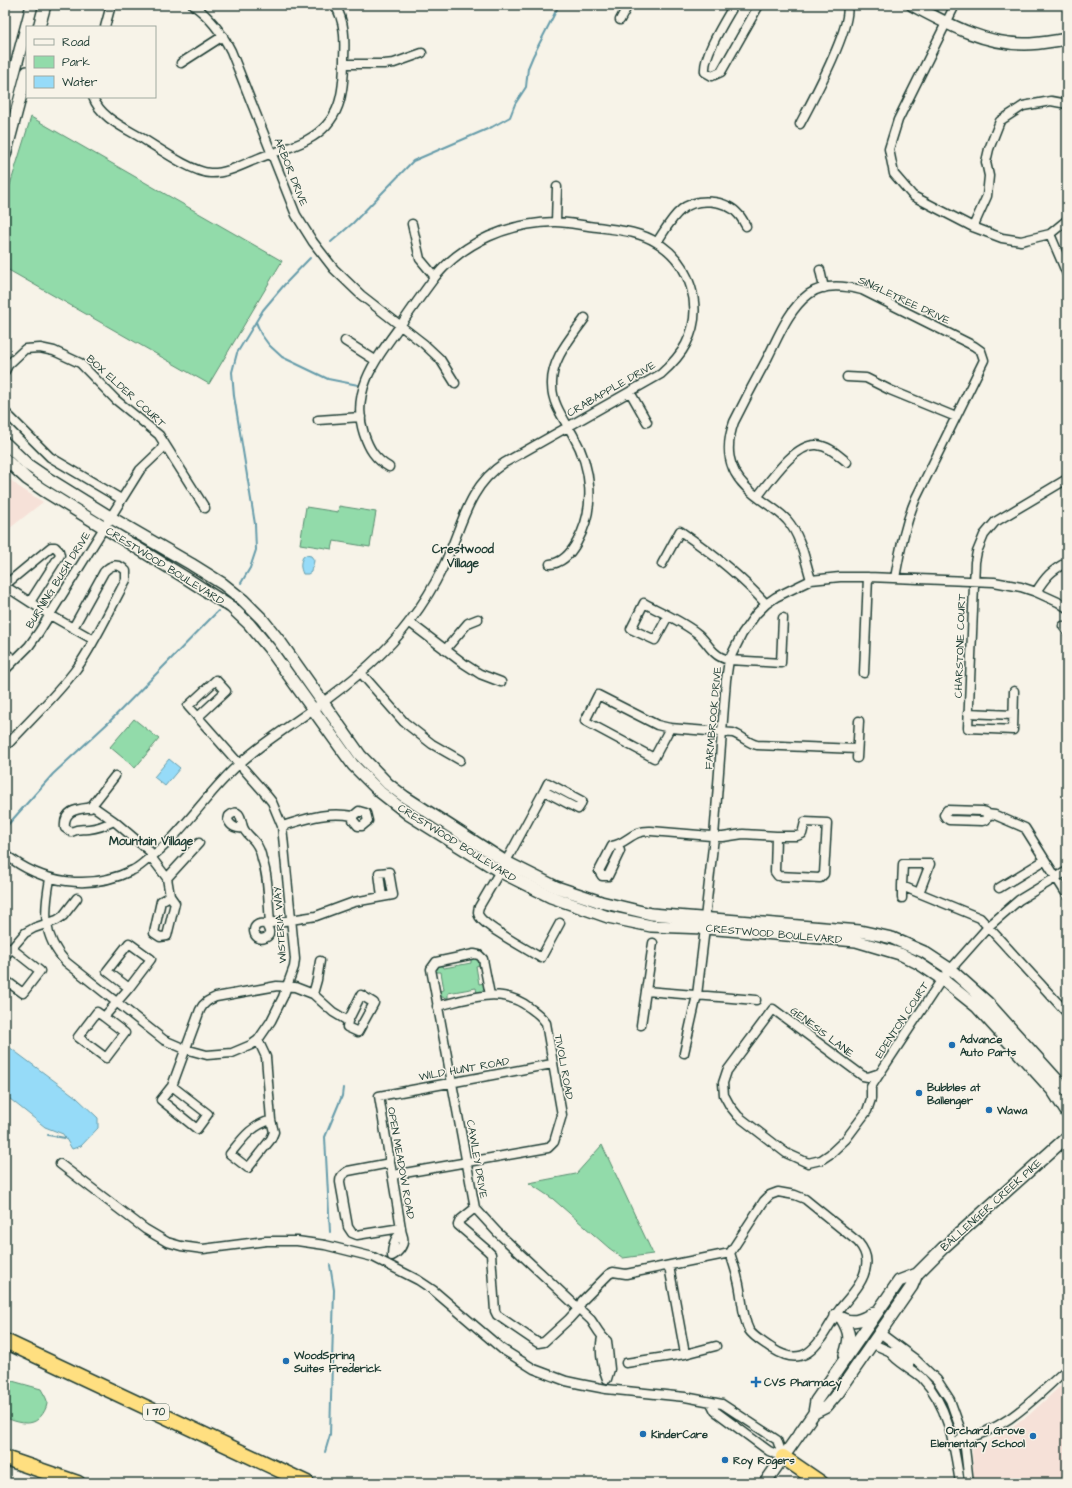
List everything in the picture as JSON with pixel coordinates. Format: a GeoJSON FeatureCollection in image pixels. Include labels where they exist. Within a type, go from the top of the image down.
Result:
{"type":"FeatureCollection","features":[{"type":"Feature","properties":{"kind":"highway","name":"I 70"},"geometry":{"type":"LineString","coordinates":[[5,1341],[307,1483]]}},
{"type":"Feature","properties":{"kind":"highway"},"geometry":{"type":"LineString","coordinates":[[783,1457],[821,1483]]}},
{"type":"Feature","properties":{"kind":"highway"},"geometry":{"type":"LineString","coordinates":[[5,1458],[78,1483]]}},
{"type":"Feature","properties":{"kind":"main road"},"geometry":{"type":"LineString","coordinates":[[26,26],[32,5]]}},
{"type":"Feature","properties":{"kind":"main road"},"geometry":{"type":"LineString","coordinates":[[39,26],[45,5]]}},
{"type":"Feature","properties":{"kind":"main road"},"geometry":{"type":"LineString","coordinates":[[912,5],[946,23],[976,36],[1000,42],[1025,44],[1067,39]]}},
{"type":"Feature","properties":{"kind":"main road"},"geometry":{"type":"LineString","coordinates":[[5,107],[26,28]]}},
{"type":"Feature","properties":{"kind":"main road"},"geometry":{"type":"LineString","coordinates":[[5,154],[26,76]]}},
{"type":"Feature","properties":{"kind":"main road","name":"CRESTWOOD BOULEVARD"},"geometry":{"type":"LineString","coordinates":[[5,443],[28,465],[47,478],[191,564],[223,584],[243,600],[262,618],[281,642],[360,755],[388,784],[405,797],[506,862],[556,887],[601,902],[651,914],[705,923],[856,941],[900,954],[918,963],[942,979],[977,1007],[1053,1091],[1067,1113]]}},
{"type":"Feature","properties":{"kind":"main road"},"geometry":{"type":"LineString","coordinates":[[5,451],[19,462],[47,478]]}},
{"type":"Feature","properties":{"kind":"main road","name":"CRESTWOOD BOULEVARD"},"geometry":{"type":"LineString","coordinates":[[5,459],[43,490],[192,581],[231,608],[249,624],[269,648],[312,710],[353,764],[380,792],[408,814],[499,871],[552,898],[608,916],[651,926],[705,923],[860,931],[892,938],[924,952],[950,969],[987,1002],[1067,1091]]}},
{"type":"Feature","properties":{"kind":"main road","name":"BALLENGER CREEK PIKE"},"geometry":{"type":"LineString","coordinates":[[814,1413],[826,1407],[873,1344],[912,1286],[917,1274],[943,1248],[1067,1137]]}},
{"type":"Feature","properties":{"kind":"main road","name":"BALLENGER CREEK PIKE"},"geometry":{"type":"LineString","coordinates":[[765,1483],[814,1413],[816,1402],[843,1361],[899,1281],[917,1274]]}},
{"type":"Feature","properties":{"kind":"main road"},"geometry":{"type":"LineString","coordinates":[[839,1317],[858,1321],[878,1310]]}},
{"type":"Feature","properties":{"kind":"main road"},"geometry":{"type":"LineString","coordinates":[[839,1317],[849,1333],[849,1343],[843,1361]]}},
{"type":"Feature","properties":{"kind":"street"},"geometry":{"type":"LineString","coordinates":[[105,26],[111,5]]}},
{"type":"Feature","properties":{"kind":"street","name":"ARBOR DRIVE"},"geometry":{"type":"LineString","coordinates":[[193,5],[211,21],[223,36],[231,51],[296,215],[313,242],[334,268],[361,295],[424,344],[440,360],[455,383]]}},
{"type":"Feature","properties":{"kind":"street"},"geometry":{"type":"LineString","coordinates":[[94,98],[99,108],[114,122],[190,167],[200,171],[209,173],[227,170],[271,154],[306,140],[320,131],[332,119],[338,108],[342,96],[344,26],[335,5]]}},
{"type":"Feature","properties":{"kind":"street"},"geometry":{"type":"LineString","coordinates":[[620,20],[628,5]]}},
{"type":"Feature","properties":{"kind":"street"},"geometry":{"type":"LineString","coordinates":[[734,5],[720,29],[704,64],[705,72],[712,76],[721,72],[759,5]]}},
{"type":"Feature","properties":{"kind":"street"},"geometry":{"type":"LineString","coordinates":[[800,124],[829,70],[845,24],[848,8],[847,5]]}},
{"type":"Feature","properties":{"kind":"street"},"geometry":{"type":"LineString","coordinates":[[955,5],[898,120],[890,149],[894,174],[913,196],[973,227],[1002,238],[1021,241],[1050,234],[1067,220]]}},
{"type":"Feature","properties":{"kind":"street"},"geometry":{"type":"LineString","coordinates":[[181,64],[223,36]]}},
{"type":"Feature","properties":{"kind":"street"},"geometry":{"type":"LineString","coordinates":[[344,64],[394,63],[422,53]]}},
{"type":"Feature","properties":{"kind":"street"},"geometry":{"type":"LineString","coordinates":[[973,227],[987,196],[988,176],[986,162],[989,149],[1000,121],[1023,106],[1051,100],[1067,104]]}},
{"type":"Feature","properties":{"kind":"street"},"geometry":{"type":"LineString","coordinates":[[556,222],[557,187]]}},
{"type":"Feature","properties":{"kind":"street"},"geometry":{"type":"LineString","coordinates":[[657,242],[676,215],[690,204],[704,201],[718,203],[730,208],[739,215],[746,226]]}},
{"type":"Feature","properties":{"kind":"street","name":"CRABAPPLE DRIVE"},"geometry":{"type":"LineString","coordinates":[[323,702],[361,673],[389,646],[428,596],[441,572],[471,500],[477,489],[487,477],[504,463],[661,374],[674,364],[686,344],[694,319],[693,293],[688,277],[676,259],[657,242],[643,235],[625,231],[556,222],[523,225],[498,232],[465,250],[445,265],[435,276],[375,360],[363,386],[360,402],[363,430],[372,453],[380,462],[389,467]]}},
{"type":"Feature","properties":{"kind":"street"},"geometry":{"type":"LineString","coordinates":[[412,224],[420,259],[435,276]]}},
{"type":"Feature","properties":{"kind":"street"},"geometry":{"type":"LineString","coordinates":[[1050,234],[1067,274]]}},
{"type":"Feature","properties":{"kind":"street"},"geometry":{"type":"LineString","coordinates":[[820,270],[824,288]]}},
{"type":"Feature","properties":{"kind":"street","name":"SINGLETREE DRIVE"},"geometry":{"type":"LineString","coordinates":[[811,580],[799,540],[794,529],[787,520],[747,488],[738,477],[730,460],[728,451],[729,436],[734,422],[786,322],[798,304],[810,293],[824,288],[849,287],[862,290],[974,346],[980,351],[984,360],[908,517],[903,534],[895,578]]}},
{"type":"Feature","properties":{"kind":"street"},"geometry":{"type":"LineString","coordinates":[[550,564],[557,564],[563,561],[570,553],[582,532],[589,504],[590,486],[587,469],[573,435],[556,407],[552,386],[552,376],[555,365],[562,351],[585,318]]}},
{"type":"Feature","properties":{"kind":"street"},"geometry":{"type":"LineString","coordinates":[[345,341],[375,360]]}},
{"type":"Feature","properties":{"kind":"street","name":"BOX ELDER COURT"},"geometry":{"type":"LineString","coordinates":[[5,370],[25,349],[40,348],[54,351],[80,363],[116,400],[159,435],[205,508]]}},
{"type":"Feature","properties":{"kind":"street"},"geometry":{"type":"LineString","coordinates":[[847,378],[866,378],[890,390],[956,418]]}},
{"type":"Feature","properties":{"kind":"street"},"geometry":{"type":"LineString","coordinates":[[630,392],[647,422]]}},
{"type":"Feature","properties":{"kind":"street"},"geometry":{"type":"LineString","coordinates":[[5,412],[50,457],[121,499]]}},
{"type":"Feature","properties":{"kind":"street"},"geometry":{"type":"LineString","coordinates":[[318,420],[361,417]]}},
{"type":"Feature","properties":{"kind":"street","name":"BURNING BUSH DRIVE"},"geometry":{"type":"LineString","coordinates":[[5,670],[29,646],[50,615],[140,470],[161,450],[164,443]]}},
{"type":"Feature","properties":{"kind":"street"},"geometry":{"type":"LineString","coordinates":[[758,496],[782,465],[790,458],[808,447],[817,445],[824,447],[834,452],[847,462]]}},
{"type":"Feature","properties":{"kind":"street","name":"CHARSTONE COURT"},"geometry":{"type":"LineString","coordinates":[[1014,691],[1012,730],[968,728],[974,580],[977,552],[984,535],[995,522],[1067,479]]}},
{"type":"Feature","properties":{"kind":"street"},"geometry":{"type":"LineString","coordinates":[[662,564],[680,531],[724,562],[766,604]]}},
{"type":"Feature","properties":{"kind":"street"},"geometry":{"type":"LineString","coordinates":[[30,602],[60,555],[59,551],[55,547],[51,547],[5,586],[50,615],[94,640]]}},
{"type":"Feature","properties":{"kind":"street"},"geometry":{"type":"LineString","coordinates":[[1036,592],[1044,578],[1054,569],[1067,562]]}},
{"type":"Feature","properties":{"kind":"street"},"geometry":{"type":"LineString","coordinates":[[5,745],[55,695],[77,668],[94,640],[126,580],[127,575],[124,568],[112,565],[104,572],[74,628]]}},
{"type":"Feature","properties":{"kind":"street","name":"FARMBROOK DRIVE"},"geometry":{"type":"LineString","coordinates":[[684,1053],[698,995],[714,837],[726,680],[729,660],[750,622],[766,604],[786,592],[811,580],[840,577],[974,580],[994,582],[1021,587],[1036,592],[1058,602],[1067,608]]}},
{"type":"Feature","properties":{"kind":"street"},"geometry":{"type":"LineString","coordinates":[[864,673],[868,577]]}},
{"type":"Feature","properties":{"kind":"street"},"geometry":{"type":"LineString","coordinates":[[668,616],[655,640],[631,629],[644,603],[684,624],[699,635],[715,654],[729,660],[781,663],[783,618]]}},
{"type":"Feature","properties":{"kind":"street"},"geometry":{"type":"LineString","coordinates":[[445,650],[468,623],[478,619]]}},
{"type":"Feature","properties":{"kind":"street"},"geometry":{"type":"LineString","coordinates":[[409,622],[463,663],[480,674],[501,682]]}},
{"type":"Feature","properties":{"kind":"street"},"geometry":{"type":"LineString","coordinates":[[5,653],[15,660]]}},
{"type":"Feature","properties":{"kind":"street"},"geometry":{"type":"LineString","coordinates":[[361,673],[412,730],[432,744],[460,760]]}},
{"type":"Feature","properties":{"kind":"street","name":"WISTERIA WAY"},"geometry":{"type":"LineString","coordinates":[[50,879],[45,908],[46,925],[53,944],[60,955],[66,962],[164,1040],[185,1050],[207,1055],[219,1055],[241,1049],[258,1040],[271,1020],[288,986],[294,968],[295,959],[292,920],[282,826],[272,802],[240,763],[198,717],[188,706],[216,680],[226,691],[198,717]]}},
{"type":"Feature","properties":{"kind":"street"},"geometry":{"type":"LineString","coordinates":[[670,728],[654,758],[585,721],[598,695],[657,725],[670,728],[722,732],[739,735],[749,743],[757,745],[857,749]]}},
{"type":"Feature","properties":{"kind":"street"},"geometry":{"type":"LineString","coordinates":[[5,854],[32,872],[50,879],[81,883],[106,879],[134,870],[172,839],[225,777],[240,763],[280,732],[323,702]]}},
{"type":"Feature","properties":{"kind":"street","name":"CHARSTONE COURT"},"geometry":{"type":"LineString","coordinates":[[968,712],[1013,715]]}},
{"type":"Feature","properties":{"kind":"street"},"geometry":{"type":"LineString","coordinates":[[857,758],[859,721]]}},
{"type":"Feature","properties":{"kind":"street"},"geometry":{"type":"LineString","coordinates":[[90,808],[115,776]]}},
{"type":"Feature","properties":{"kind":"street"},"geometry":{"type":"LineString","coordinates":[[544,791],[477,912],[479,917],[490,926],[541,958],[560,923]]}},
{"type":"Feature","properties":{"kind":"street"},"geometry":{"type":"LineString","coordinates":[[114,821],[105,826],[89,829],[80,828],[71,832],[65,828],[64,822],[67,815],[74,810],[94,807],[114,821],[153,856],[167,878],[170,896],[175,903],[167,936],[160,937],[154,933],[161,902],[170,896]]}},
{"type":"Feature","properties":{"kind":"street"},"geometry":{"type":"LineString","coordinates":[[282,826],[327,814],[353,816]]}},
{"type":"Feature","properties":{"kind":"street"},"geometry":{"type":"LineString","coordinates":[[987,814],[995,815],[1025,828],[1067,895]]}},
{"type":"Feature","properties":{"kind":"street"},"geometry":{"type":"LineString","coordinates":[[618,845],[635,834],[648,831],[714,837],[729,837],[743,834],[797,836],[802,834],[805,822],[827,823],[824,874],[820,878],[778,876],[775,872],[776,836]]}},
{"type":"Feature","properties":{"kind":"street"},"geometry":{"type":"LineString","coordinates":[[243,828],[255,842],[263,859],[268,887],[267,923],[316,916],[354,902],[382,897]]}},
{"type":"Feature","properties":{"kind":"street"},"geometry":{"type":"LineString","coordinates":[[167,878],[199,843]]}},
{"type":"Feature","properties":{"kind":"street"},"geometry":{"type":"LineString","coordinates":[[999,888],[1045,860]]}},
{"type":"Feature","properties":{"kind":"street"},"geometry":{"type":"LineString","coordinates":[[902,898],[903,864],[930,864],[919,893]]}},
{"type":"Feature","properties":{"kind":"street","name":"EDENTON COURT"},"geometry":{"type":"LineString","coordinates":[[880,1072],[942,979],[989,926],[1020,900],[1067,871]]}},
{"type":"Feature","properties":{"kind":"street"},"geometry":{"type":"LineString","coordinates":[[902,886],[980,918],[989,926],[1067,1013]]}},
{"type":"Feature","properties":{"kind":"street"},"geometry":{"type":"LineString","coordinates":[[5,956],[25,933],[34,928],[46,925],[63,916],[77,898]]}},
{"type":"Feature","properties":{"kind":"street"},"geometry":{"type":"LineString","coordinates":[[104,1017],[129,988],[151,959],[129,943],[107,971],[129,988]]}},
{"type":"Feature","properties":{"kind":"street"},"geometry":{"type":"LineString","coordinates":[[641,1025],[653,943]]}},
{"type":"Feature","properties":{"kind":"street"},"geometry":{"type":"LineString","coordinates":[[5,980],[23,993],[40,971],[11,948]]}},
{"type":"Feature","properties":{"kind":"street","name":"CAWLEY DRIVE"},"geometry":{"type":"LineString","coordinates":[[490,994],[483,959],[479,955],[474,954],[436,962],[432,969],[437,1006],[475,1208],[497,1232],[579,1308],[598,1328],[602,1337],[600,1344],[607,1379],[606,1389]]}},
{"type":"Feature","properties":{"kind":"street"},"geometry":{"type":"LineString","coordinates":[[313,994],[320,961]]}},
{"type":"Feature","properties":{"kind":"street"},"geometry":{"type":"LineString","coordinates":[[172,1086],[208,1114],[197,1128],[161,1100],[172,1086],[203,1004],[216,997],[277,986],[295,987],[313,994],[332,1012],[348,1021]]}},
{"type":"Feature","properties":{"kind":"street"},"geometry":{"type":"LineString","coordinates":[[646,991],[756,1000]]}},
{"type":"Feature","properties":{"kind":"street","name":"TIVOLI ROAD"},"geometry":{"type":"LineString","coordinates":[[393,1176],[548,1148],[554,1142],[562,1115],[546,1023],[542,1016],[514,997],[505,995],[490,994],[437,1006]]}},
{"type":"Feature","properties":{"kind":"street","name":"GENESIS LANE"},"geometry":{"type":"LineString","coordinates":[[773,1009],[862,1076],[868,1077],[880,1072],[872,1087],[871,1099],[867,1111],[846,1139],[821,1160],[808,1163],[786,1153],[738,1116],[724,1095],[724,1083],[727,1071],[773,1009]]}},
{"type":"Feature","properties":{"kind":"street"},"geometry":{"type":"LineString","coordinates":[[97,1012],[104,1017],[125,1033],[106,1058],[78,1037],[97,1012]]}},
{"type":"Feature","properties":{"kind":"street"},"geometry":{"type":"LineString","coordinates":[[258,1040],[266,1057],[274,1132],[271,1140],[248,1168],[230,1154],[250,1131],[261,1123],[272,1120]]}},
{"type":"Feature","properties":{"kind":"street","name":"WILD HUNT ROAD"},"geometry":{"type":"LineString","coordinates":[[379,1096],[552,1064]]}},
{"type":"Feature","properties":{"kind":"street","name":"OPEN MEADOW ROAD"},"geometry":{"type":"LineString","coordinates":[[379,1096],[401,1231],[395,1240],[392,1256],[388,1264]]}},
{"type":"Feature","properties":{"kind":"street"},"geometry":{"type":"LineString","coordinates":[[390,1163],[348,1171],[340,1178],[340,1182],[348,1227],[352,1233],[357,1235],[401,1231]]}},
{"type":"Feature","properties":{"kind":"street"},"geometry":{"type":"LineString","coordinates":[[60,1164],[145,1229],[167,1242],[181,1246],[203,1248],[266,1241],[297,1241],[349,1250],[373,1257],[418,1280],[433,1290],[502,1349],[522,1362],[540,1371],[566,1381],[606,1389],[685,1397],[722,1404],[777,1440],[783,1457]]}},
{"type":"Feature","properties":{"kind":"street"},"geometry":{"type":"LineString","coordinates":[[475,1208],[460,1220],[458,1225],[490,1254],[494,1307],[497,1315],[538,1343],[544,1342],[579,1308],[582,1301],[609,1274],[613,1272],[626,1274],[730,1253],[764,1201],[770,1195],[778,1192],[784,1192],[805,1199],[858,1242],[866,1257],[865,1272],[862,1280],[839,1317],[816,1346],[808,1353],[793,1357],[780,1353],[757,1338],[748,1328],[738,1279],[730,1253]]}},
{"type":"Feature","properties":{"kind":"street"},"geometry":{"type":"LineString","coordinates":[[669,1266],[686,1354]]}},
{"type":"Feature","properties":{"kind":"street"},"geometry":{"type":"LineString","coordinates":[[880,1333],[916,1359],[937,1380],[950,1400],[964,1440],[969,1483]]}},
{"type":"Feature","properties":{"kind":"street"},"geometry":{"type":"LineString","coordinates":[[873,1344],[895,1352],[910,1362],[916,1359]]}},
{"type":"Feature","properties":{"kind":"street"},"geometry":{"type":"LineString","coordinates":[[626,1363],[686,1354],[716,1346]]}},
{"type":"Feature","properties":{"kind":"street"},"geometry":{"type":"LineString","coordinates":[[889,1351],[893,1358],[921,1377],[933,1391],[945,1414],[954,1442],[960,1483]]}},
{"type":"Feature","properties":{"kind":"street"},"geometry":{"type":"LineString","coordinates":[[954,1442],[982,1434],[1010,1420],[1067,1369]]}},
{"type":"Feature","properties":{"kind":"street"},"geometry":{"type":"LineString","coordinates":[[711,1403],[715,1411],[769,1451],[783,1457]]}},
{"type":"Feature","properties":{"kind":"shaded area"},"geometry":{"type":"Polygon","coordinates":[[[5,475],[19,487],[43,502],[5,532],[5,475]]]}},
{"type":"Feature","properties":{"kind":"shaded area","name":"Orchard Grove Elementary School"},"geometry":{"type":"Polygon","coordinates":[[[1067,1380],[1067,1483],[974,1483],[972,1450],[974,1447],[1009,1430],[1029,1415],[1067,1380]]]}},
{"type":"Feature","properties":{"kind":"green space"},"geometry":{"type":"Polygon","coordinates":[[[31,117],[282,261],[209,384],[5,268],[5,201],[31,117]]]}},
{"type":"Feature","properties":{"kind":"green space"},"geometry":{"type":"Polygon","coordinates":[[[339,506],[376,512],[370,547],[334,541],[332,549],[300,544],[306,507],[338,512],[339,506]]]}},
{"type":"Feature","properties":{"kind":"green space"},"geometry":{"type":"Polygon","coordinates":[[[134,719],[159,739],[135,768],[110,747],[134,719]]]}},
{"type":"Feature","properties":{"kind":"green space"},"geometry":{"type":"Polygon","coordinates":[[[472,958],[476,958],[481,962],[480,965],[476,966],[479,984],[484,983],[485,985],[482,992],[477,993],[476,988],[448,993],[448,998],[441,997],[439,991],[444,990],[441,972],[435,972],[436,966],[442,964],[444,968],[471,963],[472,958]]]}},
{"type":"Feature","properties":{"kind":"green space"},"geometry":{"type":"Polygon","coordinates":[[[602,1145],[653,1254],[623,1258],[609,1248],[553,1199],[529,1183],[576,1174],[602,1145]]]}},
{"type":"Feature","properties":{"kind":"green space"},"geometry":{"type":"Polygon","coordinates":[[[5,1379],[41,1389],[47,1400],[47,1404],[45,1410],[36,1421],[22,1423],[5,1417],[5,1379]]]}},
{"type":"Feature","properties":{"kind":"water"},"geometry":{"type":"Polygon","coordinates":[[[306,555],[311,556],[314,562],[311,572],[308,574],[303,574],[301,563],[303,557],[306,555]]]}},
{"type":"Feature","properties":{"kind":"water"},"geometry":{"type":"Polygon","coordinates":[[[169,759],[180,768],[165,786],[154,777],[169,759]]]}},
{"type":"Feature","properties":{"kind":"water"},"geometry":{"type":"Polygon","coordinates":[[[5,1044],[76,1097],[98,1118],[98,1128],[81,1146],[72,1149],[63,1134],[45,1127],[5,1095],[5,1044]]]}},
{"type":"Feature","properties":{"kind":"waterway"},"geometry":{"type":"LineString","coordinates":[[331,242],[353,223],[413,161],[492,127],[510,117],[515,104],[526,87],[528,68],[533,56],[559,5]]}},
{"type":"Feature","properties":{"kind":"waterway"},"geometry":{"type":"LineString","coordinates":[[241,583],[250,568],[256,550],[255,524],[234,396],[232,372],[237,353],[263,310],[310,258]]}},
{"type":"Feature","properties":{"kind":"waterway"},"geometry":{"type":"LineString","coordinates":[[256,322],[261,334],[269,345],[282,357],[328,379],[358,385]]}},
{"type":"Feature","properties":{"kind":"waterway"},"geometry":{"type":"LineString","coordinates":[[5,828],[53,774],[109,722],[218,611]]}},
{"type":"Feature","properties":{"kind":"waterway"},"geometry":{"type":"LineString","coordinates":[[330,1232],[325,1137],[342,1096],[343,1088]]}},
{"type":"Feature","properties":{"kind":"waterway"},"geometry":{"type":"LineString","coordinates":[[48,1135],[65,1138]]}},
{"type":"Feature","properties":{"kind":"waterway"},"geometry":{"type":"LineString","coordinates":[[325,1452],[330,1435],[334,1290],[330,1265]]}},
{"type":"Feature","properties":{"kind":"place","name":"Advance Auto Parts"},"geometry":{"type":"Point","coordinates":[952,1045]}},
{"type":"Feature","properties":{"kind":"place","name":"Bubbles at Ballenger"},"geometry":{"type":"Point","coordinates":[919,1093]}},
{"type":"Feature","properties":{"kind":"place","name":"Wawa"},"geometry":{"type":"Point","coordinates":[989,1110]}},
{"type":"Feature","properties":{"kind":"place","name":"WoodSpring Suites Frederick"},"geometry":{"type":"Point","coordinates":[286,1361]}},
{"type":"Feature","properties":{"kind":"place","name":"CVS Pharmacy"},"geometry":{"type":"Point","coordinates":[756,1382]}},
{"type":"Feature","properties":{"kind":"place","name":"KinderCare"},"geometry":{"type":"Point","coordinates":[643,1434]}},
{"type":"Feature","properties":{"kind":"place","name":"Orchard Grove Elementary School"},"geometry":{"type":"Point","coordinates":[1033,1436]}},
{"type":"Feature","properties":{"kind":"place","name":"Roy Rogers"},"geometry":{"type":"Point","coordinates":[725,1460]}},
{"type":"Feature","properties":{"kind":"district","name":"Crestwood Village"},"geometry":{"type":"Point","coordinates":[463,556]}},
{"type":"Feature","properties":{"kind":"district","name":"Mountain Village"},"geometry":{"type":"Point","coordinates":[151,841]}}]}
